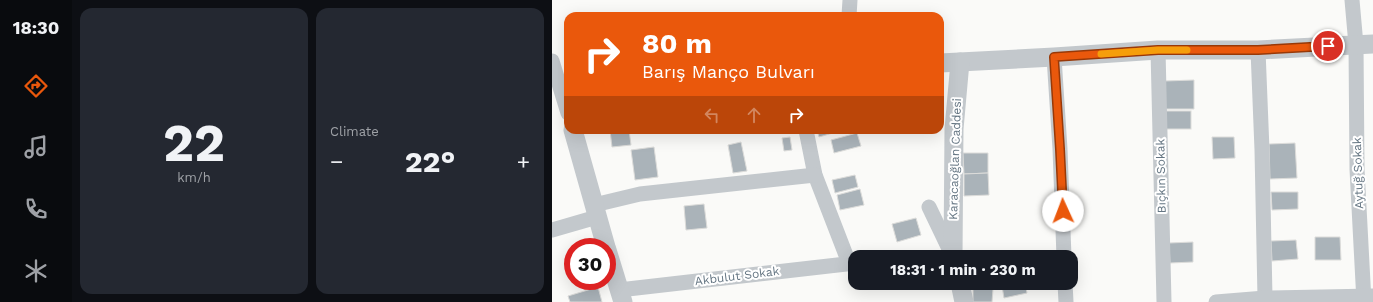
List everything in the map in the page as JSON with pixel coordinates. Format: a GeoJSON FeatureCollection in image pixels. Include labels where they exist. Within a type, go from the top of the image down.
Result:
{"type":"FeatureCollection","features":[{"type":"Feature","properties":{"kind":"street"},"geometry":{"type":"LineString","coordinates":[[849,12],[850,0]]}},
{"type":"Feature","properties":{"kind":"street","name":"Aytuğ Sokak"},"geometry":{"type":"LineString","coordinates":[[1352,0],[1365,44],[1357,169],[1367,298]]}},
{"type":"Feature","properties":{"kind":"street"},"geometry":{"type":"LineString","coordinates":[[944,63],[1158,50],[1258,50],[1365,44]]}},
{"type":"Feature","properties":{"kind":"street","name":"Bıçkın Sokak"},"geometry":{"type":"LineString","coordinates":[[1158,50],[1164,302]]}},
{"type":"Feature","properties":{"kind":"street"},"geometry":{"type":"LineString","coordinates":[[1258,50],[1265,298]]}},
{"type":"Feature","properties":{"kind":"street"},"geometry":{"type":"LineString","coordinates":[[1054,57],[1060,149],[1064,250]]}},
{"type":"Feature","properties":{"kind":"street"},"geometry":{"type":"LineString","coordinates":[[552,62],[564,100]]}},
{"type":"Feature","properties":{"kind":"street","name":"Karacaoğlan Caddesi"},"geometry":{"type":"LineString","coordinates":[[953,250],[954,129],[960,62]]}},
{"type":"Feature","properties":{"kind":"street"},"geometry":{"type":"LineString","coordinates":[[574,134],[604,238]]}},
{"type":"Feature","properties":{"kind":"street"},"geometry":{"type":"LineString","coordinates":[[807,134],[815,175],[848,253]]}},
{"type":"Feature","properties":{"kind":"street"},"geometry":{"type":"LineString","coordinates":[[552,230],[640,194],[815,175]]}},
{"type":"Feature","properties":{"kind":"street"},"geometry":{"type":"LineString","coordinates":[[929,207],[950,250]]}},
{"type":"Feature","properties":{"kind":"street","name":"Akbulut Sokak"},"geometry":{"type":"LineString","coordinates":[[621,296],[848,264]]}},
{"type":"Feature","properties":{"kind":"street"},"geometry":{"type":"LineString","coordinates":[[616,280],[621,296]]}},
{"type":"Feature","properties":{"kind":"street"},"geometry":{"type":"LineString","coordinates":[[961,290],[964,302]]}},
{"type":"Feature","properties":{"kind":"street"},"geometry":{"type":"LineString","coordinates":[[1065,290],[1066,302]]}},
{"type":"Feature","properties":{"kind":"street"},"geometry":{"type":"LineString","coordinates":[[1216,302],[1265,298],[1367,298]]}},
{"type":"Feature","properties":{"kind":"building"},"geometry":{"type":"Polygon","coordinates":[[[1194,80],[1194,109],[1165,109],[1165,81],[1194,80]]]}},
{"type":"Feature","properties":{"kind":"building"},"geometry":{"type":"Polygon","coordinates":[[[1165,111],[1191,111],[1191,129],[1165,129],[1165,111]]]}},
{"type":"Feature","properties":{"kind":"building"},"geometry":{"type":"Polygon","coordinates":[[[610,134],[630,134],[631,145],[612,147],[610,134]]]}},
{"type":"Feature","properties":{"kind":"building"},"geometry":{"type":"Polygon","coordinates":[[[818,134],[829,134],[819,137],[818,134]]]}},
{"type":"Feature","properties":{"kind":"building"},"geometry":{"type":"Polygon","coordinates":[[[857,134],[861,146],[834,153],[831,140],[857,134]]]}},
{"type":"Feature","properties":{"kind":"building"},"geometry":{"type":"Polygon","coordinates":[[[790,137],[792,150],[784,151],[782,138],[790,137]]]}},
{"type":"Feature","properties":{"kind":"building"},"geometry":{"type":"Polygon","coordinates":[[[1212,137],[1234,137],[1235,158],[1213,159],[1212,137]]]}},
{"type":"Feature","properties":{"kind":"building"},"geometry":{"type":"Polygon","coordinates":[[[741,142],[747,171],[733,173],[728,145],[741,142]]]}},
{"type":"Feature","properties":{"kind":"building"},"geometry":{"type":"Polygon","coordinates":[[[1295,143],[1297,178],[1270,179],[1269,144],[1295,143]]]}},
{"type":"Feature","properties":{"kind":"building"},"geometry":{"type":"Polygon","coordinates":[[[654,147],[658,177],[635,180],[631,150],[654,147]]]}},
{"type":"Feature","properties":{"kind":"building"},"geometry":{"type":"Polygon","coordinates":[[[963,153],[988,153],[988,173],[964,174],[963,153]]]}},
{"type":"Feature","properties":{"kind":"building"},"geometry":{"type":"Polygon","coordinates":[[[988,173],[989,195],[964,196],[964,174],[988,173]]]}},
{"type":"Feature","properties":{"kind":"building"},"geometry":{"type":"Polygon","coordinates":[[[855,175],[858,187],[835,193],[832,180],[855,175]]]}},
{"type":"Feature","properties":{"kind":"building"},"geometry":{"type":"Polygon","coordinates":[[[860,189],[864,205],[840,210],[837,195],[860,189]]]}},
{"type":"Feature","properties":{"kind":"building"},"geometry":{"type":"Polygon","coordinates":[[[1271,192],[1298,192],[1298,209],[1272,210],[1271,192]]]}},
{"type":"Feature","properties":{"kind":"building"},"geometry":{"type":"Polygon","coordinates":[[[704,204],[707,228],[686,230],[684,206],[704,204]]]}},
{"type":"Feature","properties":{"kind":"building"},"geometry":{"type":"Polygon","coordinates":[[[916,218],[921,235],[897,242],[892,224],[916,218]]]}},
{"type":"Feature","properties":{"kind":"building"},"geometry":{"type":"Polygon","coordinates":[[[1315,237],[1340,237],[1341,260],[1315,260],[1315,237]]]}},
{"type":"Feature","properties":{"kind":"building"},"geometry":{"type":"Polygon","coordinates":[[[1296,240],[1298,259],[1272,261],[1271,241],[1296,240]]]}},
{"type":"Feature","properties":{"kind":"building"},"geometry":{"type":"Polygon","coordinates":[[[1193,242],[1193,262],[1170,263],[1169,243],[1193,242]]]}},
{"type":"Feature","properties":{"kind":"building"},"geometry":{"type":"Polygon","coordinates":[[[588,290],[599,290],[602,302],[570,302],[568,296],[588,290]]]}},
{"type":"Feature","properties":{"kind":"building"},"geometry":{"type":"Polygon","coordinates":[[[973,290],[993,290],[992,302],[973,302],[973,290]]]}},
{"type":"Feature","properties":{"kind":"building"},"geometry":{"type":"Polygon","coordinates":[[[1003,290],[1026,290],[1027,293],[1004,298],[1003,290]]]}},
{"type":"Feature","properties":{"kind":"slow traffic"},"geometry":{"type":"LineString","coordinates":[[1101,54],[1158,50],[1187,50]]}},
{"type":"Feature","properties":{"kind":"route"},"geometry":{"type":"LineString","coordinates":[[1063,211],[1054,57],[1158,50],[1258,50],[1328,46]]}}]}
